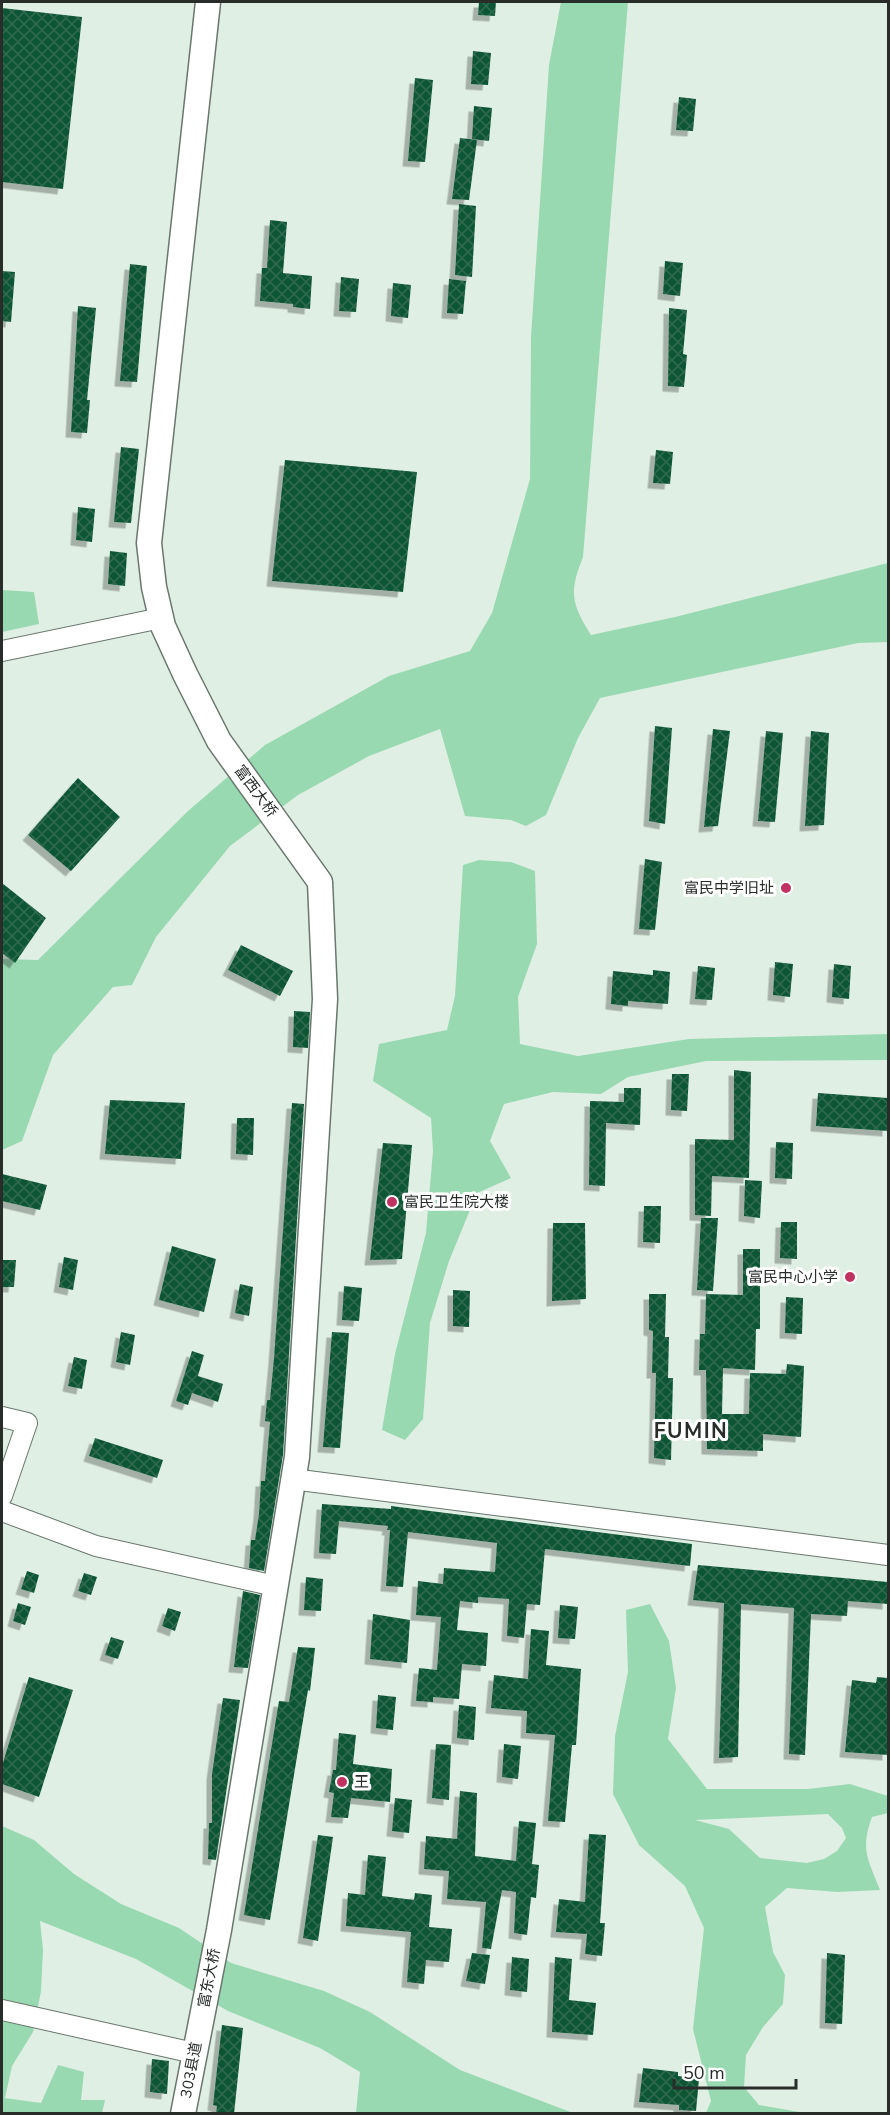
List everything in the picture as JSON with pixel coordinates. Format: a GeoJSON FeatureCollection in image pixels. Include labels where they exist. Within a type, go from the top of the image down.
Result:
{"type":"FeatureCollection","features":[{"type":"Feature","properties":{"kind":"main road","name":"富西大桥"},"geometry":{"type":"LineString","coordinates":[[208,2],[149,543],[154,587],[161,618],[185,674],[219,741],[294,842],[320,882],[325,999],[297,1457],[292,1479]]}},
{"type":"Feature","properties":{"kind":"main road","name":"富东大桥"},"geometry":{"type":"LineString","coordinates":[[199,2026],[219,1930],[292,1479]]}},
{"type":"Feature","properties":{"kind":"main road","name":"303县道"},"geometry":{"type":"LineString","coordinates":[[183,2114],[199,2026]]}},
{"type":"Feature","properties":{"kind":"street"},"geometry":{"type":"LineString","coordinates":[[2,651],[161,618]]}},
{"type":"Feature","properties":{"kind":"street"},"geometry":{"type":"LineString","coordinates":[[2,1417],[27,1424],[2,1496]]}},
{"type":"Feature","properties":{"kind":"street"},"geometry":{"type":"LineString","coordinates":[[292,1479],[888,1555]]}},
{"type":"Feature","properties":{"kind":"street"},"geometry":{"type":"LineString","coordinates":[[2,1511],[96,1546],[275,1586]]}},
{"type":"Feature","properties":{"kind":"street"},"geometry":{"type":"LineString","coordinates":[[2,2010],[194,2053]]}},
{"type":"Feature","properties":{"kind":"shaded area"},"geometry":{"type":"Polygon","coordinates":[[[561,2],[628,2],[583,557],[574,589],[579,614],[591,635],[675,617],[888,563],[888,642],[858,643],[600,698],[578,738],[546,815],[526,826],[511,820],[465,816],[440,729],[369,756],[298,795],[230,846],[156,937],[132,985],[113,987],[53,1055],[22,1141],[2,1150],[2,959],[38,960],[188,811],[265,745],[389,676],[470,651],[492,613],[530,479],[531,337],[549,65],[561,2]]]}},
{"type":"Feature","properties":{"kind":"shaded area"},"geometry":{"type":"Polygon","coordinates":[[[2,590],[34,592],[39,624],[2,632],[2,590]]]}},
{"type":"Feature","properties":{"kind":"shaded area"},"geometry":{"type":"Polygon","coordinates":[[[479,860],[511,862],[535,871],[537,944],[518,997],[520,1044],[578,1056],[689,1039],[888,1034],[888,1060],[706,1061],[628,1077],[601,1094],[553,1092],[504,1104],[490,1141],[511,1178],[477,1193],[449,1261],[430,1323],[423,1419],[405,1440],[382,1430],[395,1354],[426,1233],[433,1151],[431,1118],[373,1081],[379,1044],[447,1030],[455,996],[463,865],[479,860]]]}},
{"type":"Feature","properties":{"kind":"shaded area"},"geometry":{"type":"Polygon","coordinates":[[[650,1604],[669,1641],[676,1688],[668,1739],[707,1789],[808,1789],[850,1784],[888,1796],[888,1813],[872,1817],[866,1838],[867,1854],[880,1890],[838,1892],[787,1888],[765,1907],[773,1952],[785,1975],[783,2004],[763,2027],[746,2055],[744,2087],[759,2105],[805,2113],[706,2113],[711,2101],[693,2029],[704,1928],[685,1886],[639,1845],[613,1794],[615,1736],[628,1672],[626,1610],[650,1604]],[[828,1814],[695,1820],[729,1829],[760,1858],[807,1863],[824,1859],[837,1851],[846,1838],[842,1828],[828,1814]]]}},
{"type":"Feature","properties":{"kind":"shaded area"},"geometry":{"type":"Polygon","coordinates":[[[2,1826],[34,1840],[74,1874],[121,1904],[179,1928],[231,1963],[324,1991],[370,2012],[460,2070],[573,2113],[356,2113],[360,2072],[320,2048],[228,2011],[136,1959],[40,1921],[43,1950],[41,1991],[33,2032],[12,2066],[5,2098],[41,2103],[58,2065],[84,2072],[81,2100],[105,2100],[102,2113],[2,2113],[2,1826]]]}},
{"type":"Feature","properties":{"kind":"building"},"geometry":{"type":"Polygon","coordinates":[[[479,2],[496,2],[495,16],[478,15],[479,2]]]}},
{"type":"Feature","properties":{"kind":"building"},"geometry":{"type":"Polygon","coordinates":[[[2,8],[82,17],[63,189],[2,182],[2,8]]]}},
{"type":"Feature","properties":{"kind":"building"},"geometry":{"type":"Polygon","coordinates":[[[473,51],[491,53],[488,85],[471,84],[473,51]]]}},
{"type":"Feature","properties":{"kind":"building"},"geometry":{"type":"Polygon","coordinates":[[[415,78],[433,80],[425,162],[408,161],[415,78]]]}},
{"type":"Feature","properties":{"kind":"building"},"geometry":{"type":"Polygon","coordinates":[[[679,97],[696,99],[693,131],[676,130],[679,97]]]}},
{"type":"Feature","properties":{"kind":"building"},"geometry":{"type":"Polygon","coordinates":[[[474,106],[492,108],[489,141],[472,139],[474,106]]]}},
{"type":"Feature","properties":{"kind":"building"},"geometry":{"type":"Polygon","coordinates":[[[460,138],[477,140],[469,200],[452,199],[460,138]]]}},
{"type":"Feature","properties":{"kind":"building"},"geometry":{"type":"Polygon","coordinates":[[[459,204],[476,206],[472,277],[455,275],[459,204]]]}},
{"type":"Feature","properties":{"kind":"building"},"geometry":{"type":"Polygon","coordinates":[[[270,220],[287,222],[283,273],[312,276],[310,309],[293,307],[293,304],[260,301],[262,268],[267,268],[270,220]]]}},
{"type":"Feature","properties":{"kind":"building"},"geometry":{"type":"Polygon","coordinates":[[[665,261],[683,263],[680,296],[663,294],[665,261]]]}},
{"type":"Feature","properties":{"kind":"building"},"geometry":{"type":"Polygon","coordinates":[[[130,264],[147,266],[137,382],[120,381],[130,264]]]}},
{"type":"Feature","properties":{"kind":"building"},"geometry":{"type":"Polygon","coordinates":[[[2,271],[15,272],[11,322],[2,321],[2,271]]]}},
{"type":"Feature","properties":{"kind":"building"},"geometry":{"type":"Polygon","coordinates":[[[341,277],[359,279],[356,312],[339,311],[341,277]]]}},
{"type":"Feature","properties":{"kind":"building"},"geometry":{"type":"Polygon","coordinates":[[[449,279],[466,281],[463,314],[447,313],[449,279]]]}},
{"type":"Feature","properties":{"kind":"building"},"geometry":{"type":"Polygon","coordinates":[[[393,283],[411,285],[408,318],[391,316],[393,283]]]}},
{"type":"Feature","properties":{"kind":"building"},"geometry":{"type":"Polygon","coordinates":[[[78,306],[96,308],[87,400],[90,400],[87,433],[71,432],[78,306]]]}},
{"type":"Feature","properties":{"kind":"building"},"geometry":{"type":"Polygon","coordinates":[[[669,308],[687,310],[683,354],[687,355],[684,387],[668,386],[669,308]]]}},
{"type":"Feature","properties":{"kind":"building"},"geometry":{"type":"Polygon","coordinates":[[[121,447],[139,449],[131,523],[114,522],[121,447]]]}},
{"type":"Feature","properties":{"kind":"building"},"geometry":{"type":"Polygon","coordinates":[[[656,450],[673,452],[670,484],[653,483],[656,450]]]}},
{"type":"Feature","properties":{"kind":"building"},"geometry":{"type":"Polygon","coordinates":[[[285,460],[417,472],[403,592],[272,581],[285,460]]]}},
{"type":"Feature","properties":{"kind":"building"},"geometry":{"type":"Polygon","coordinates":[[[78,507],[95,509],[92,542],[76,540],[78,507]]]}},
{"type":"Feature","properties":{"kind":"building"},"geometry":{"type":"Polygon","coordinates":[[[110,551],[127,553],[125,586],[108,584],[110,551]]]}},
{"type":"Feature","properties":{"kind":"building"},"geometry":{"type":"Polygon","coordinates":[[[655,726],[672,728],[665,824],[649,821],[655,726]]]}},
{"type":"Feature","properties":{"kind":"building"},"geometry":{"type":"Polygon","coordinates":[[[713,729],[730,731],[718,826],[704,827],[713,729]]]}},
{"type":"Feature","properties":{"kind":"building"},"geometry":{"type":"Polygon","coordinates":[[[766,731],[783,733],[775,822],[758,821],[766,731]]]}},
{"type":"Feature","properties":{"kind":"building"},"geometry":{"type":"Polygon","coordinates":[[[811,731],[829,733],[824,825],[805,826],[811,731]]]}},
{"type":"Feature","properties":{"kind":"building"},"geometry":{"type":"Polygon","coordinates":[[[78,778],[120,817],[71,871],[28,835],[78,778]]]}},
{"type":"Feature","properties":{"kind":"building"},"geometry":{"type":"Polygon","coordinates":[[[645,859],[662,862],[655,930],[639,929],[645,859]]]}},
{"type":"Feature","properties":{"kind":"building"},"geometry":{"type":"Polygon","coordinates":[[[2,883],[46,918],[15,963],[2,953],[2,883]]]}},
{"type":"Feature","properties":{"kind":"building"},"geometry":{"type":"Polygon","coordinates":[[[241,945],[293,971],[280,996],[228,970],[241,945]]]}},
{"type":"Feature","properties":{"kind":"building"},"geometry":{"type":"Polygon","coordinates":[[[775,962],[793,964],[790,997],[773,995],[775,962]]]}},
{"type":"Feature","properties":{"kind":"building"},"geometry":{"type":"Polygon","coordinates":[[[834,964],[851,966],[849,999],[832,997],[834,964]]]}},
{"type":"Feature","properties":{"kind":"building"},"geometry":{"type":"Polygon","coordinates":[[[698,966],[715,968],[712,1000],[695,999],[698,966]]]}},
{"type":"Feature","properties":{"kind":"building"},"geometry":{"type":"Polygon","coordinates":[[[653,970],[670,972],[668,1004],[628,1001],[628,1006],[611,1004],[613,971],[653,975],[653,970]]]}},
{"type":"Feature","properties":{"kind":"building"},"geometry":{"type":"Polygon","coordinates":[[[294,1011],[310,1012],[308,1048],[293,1047],[294,1011]]]}},
{"type":"Feature","properties":{"kind":"building"},"geometry":{"type":"Polygon","coordinates":[[[734,1070],[751,1072],[749,1178],[712,1176],[711,1216],[695,1215],[695,1139],[734,1140],[734,1070]]]}},
{"type":"Feature","properties":{"kind":"building"},"geometry":{"type":"Polygon","coordinates":[[[672,1074],[689,1074],[687,1111],[671,1110],[672,1074]]]}},
{"type":"Feature","properties":{"kind":"building"},"geometry":{"type":"Polygon","coordinates":[[[624,1088],[641,1088],[640,1125],[606,1123],[605,1186],[589,1185],[590,1101],[624,1102],[624,1088]]]}},
{"type":"Feature","properties":{"kind":"building"},"geometry":{"type":"Polygon","coordinates":[[[818,1093],[888,1098],[888,1131],[816,1126],[818,1093]]]}},
{"type":"Feature","properties":{"kind":"building"},"geometry":{"type":"Polygon","coordinates":[[[110,1100],[185,1103],[181,1159],[105,1154],[110,1100]]]}},
{"type":"Feature","properties":{"kind":"building"},"geometry":{"type":"Polygon","coordinates":[[[292,1103],[304,1104],[283,1455],[264,1571],[249,1568],[251,1540],[255,1540],[259,1514],[261,1481],[265,1481],[270,1422],[265,1421],[267,1400],[270,1400],[274,1358],[292,1103]]]}},
{"type":"Feature","properties":{"kind":"building"},"geometry":{"type":"Polygon","coordinates":[[[237,1118],[254,1118],[253,1155],[236,1154],[237,1118]]]}},
{"type":"Feature","properties":{"kind":"building"},"geometry":{"type":"Polygon","coordinates":[[[776,1142],[793,1143],[792,1179],[775,1178],[776,1142]]]}},
{"type":"Feature","properties":{"kind":"building","name":"富民卫生院大楼"},"geometry":{"type":"Polygon","coordinates":[[[383,1143],[412,1145],[402,1259],[370,1260],[383,1143]]]}},
{"type":"Feature","properties":{"kind":"building"},"geometry":{"type":"Polygon","coordinates":[[[2,1174],[47,1185],[40,1210],[2,1201],[2,1174]]]}},
{"type":"Feature","properties":{"kind":"building"},"geometry":{"type":"Polygon","coordinates":[[[745,1180],[762,1181],[760,1218],[744,1216],[745,1180]]]}},
{"type":"Feature","properties":{"kind":"building"},"geometry":{"type":"Polygon","coordinates":[[[644,1206],[661,1206],[660,1243],[643,1242],[644,1206]]]}},
{"type":"Feature","properties":{"kind":"building"},"geometry":{"type":"Polygon","coordinates":[[[701,1218],[718,1218],[713,1291],[697,1290],[701,1218]]]}},
{"type":"Feature","properties":{"kind":"building"},"geometry":{"type":"Polygon","coordinates":[[[781,1222],[797,1222],[797,1259],[780,1258],[781,1222]]]}},
{"type":"Feature","properties":{"kind":"building"},"geometry":{"type":"Polygon","coordinates":[[[553,1223],[585,1223],[586,1299],[552,1301],[553,1223]]]}},
{"type":"Feature","properties":{"kind":"building"},"geometry":{"type":"Polygon","coordinates":[[[172,1246],[216,1259],[204,1312],[159,1300],[172,1246]]]}},
{"type":"Feature","properties":{"kind":"building"},"geometry":{"type":"Polygon","coordinates":[[[743,1249],[760,1249],[760,1329],[756,1329],[755,1370],[723,1368],[722,1414],[749,1414],[750,1373],[786,1374],[787,1364],[804,1366],[801,1437],[763,1434],[763,1451],[707,1449],[706,1370],[699,1370],[700,1334],[705,1334],[706,1294],[743,1295],[743,1249]]]}},
{"type":"Feature","properties":{"kind":"building"},"geometry":{"type":"Polygon","coordinates":[[[64,1257],[78,1260],[73,1290],[59,1287],[64,1257]]]}},
{"type":"Feature","properties":{"kind":"building"},"geometry":{"type":"Polygon","coordinates":[[[2,1260],[16,1260],[14,1287],[2,1287],[2,1260]]]}},
{"type":"Feature","properties":{"kind":"building"},"geometry":{"type":"Polygon","coordinates":[[[240,1284],[253,1287],[249,1316],[235,1313],[240,1284]]]}},
{"type":"Feature","properties":{"kind":"building"},"geometry":{"type":"Polygon","coordinates":[[[344,1286],[362,1288],[359,1321],[342,1320],[344,1286]]]}},
{"type":"Feature","properties":{"kind":"building"},"geometry":{"type":"Polygon","coordinates":[[[453,1290],[470,1291],[469,1327],[453,1326],[453,1290]]]}},
{"type":"Feature","properties":{"kind":"building"},"geometry":{"type":"Polygon","coordinates":[[[649,1294],[666,1294],[665,1337],[669,1337],[668,1378],[673,1378],[671,1460],[654,1458],[656,1373],[652,1373],[653,1331],[649,1330],[649,1294]]]}},
{"type":"Feature","properties":{"kind":"building"},"geometry":{"type":"Polygon","coordinates":[[[786,1297],[803,1298],[802,1334],[785,1333],[786,1297]]]}},
{"type":"Feature","properties":{"kind":"building"},"geometry":{"type":"Polygon","coordinates":[[[121,1332],[135,1335],[130,1365],[116,1362],[121,1332]]]}},
{"type":"Feature","properties":{"kind":"building"},"geometry":{"type":"Polygon","coordinates":[[[332,1332],[349,1333],[340,1448],[323,1447],[332,1332]]]}},
{"type":"Feature","properties":{"kind":"building"},"geometry":{"type":"Polygon","coordinates":[[[192,1351],[204,1355],[198,1376],[223,1384],[218,1402],[192,1393],[188,1405],[176,1401],[192,1351]]]}},
{"type":"Feature","properties":{"kind":"building"},"geometry":{"type":"Polygon","coordinates":[[[74,1357],[87,1360],[82,1389],[68,1386],[74,1357]]]}},
{"type":"Feature","properties":{"kind":"building"},"geometry":{"type":"Polygon","coordinates":[[[95,1438],[163,1460],[157,1478],[89,1456],[95,1438]]]}},
{"type":"Feature","properties":{"kind":"building"},"geometry":{"type":"Polygon","coordinates":[[[322,1504],[391,1509],[391,1506],[692,1544],[690,1566],[545,1549],[540,1605],[527,1604],[524,1638],[507,1636],[509,1599],[478,1597],[478,1603],[460,1601],[457,1630],[488,1633],[486,1666],[462,1664],[459,1699],[433,1697],[433,1702],[416,1701],[419,1668],[437,1670],[441,1617],[416,1615],[418,1581],[443,1584],[444,1568],[495,1572],[497,1543],[408,1532],[403,1587],[386,1586],[390,1530],[387,1530],[388,1526],[339,1521],[336,1554],[319,1553],[322,1504]]]}},
{"type":"Feature","properties":{"kind":"building"},"geometry":{"type":"Polygon","coordinates":[[[698,1565],[888,1582],[888,1604],[848,1601],[847,1616],[811,1614],[805,1755],[789,1754],[794,1608],[741,1604],[738,1757],[719,1758],[724,1603],[693,1600],[698,1565]]]}},
{"type":"Feature","properties":{"kind":"building"},"geometry":{"type":"Polygon","coordinates":[[[27,1571],[39,1575],[34,1593],[21,1589],[27,1571]]]}},
{"type":"Feature","properties":{"kind":"building"},"geometry":{"type":"Polygon","coordinates":[[[84,1573],[97,1577],[91,1595],[78,1591],[84,1573]]]}},
{"type":"Feature","properties":{"kind":"building"},"geometry":{"type":"Polygon","coordinates":[[[306,1577],[323,1579],[321,1611],[304,1610],[306,1577]]]}},
{"type":"Feature","properties":{"kind":"building"},"geometry":{"type":"Polygon","coordinates":[[[243,1591],[260,1595],[248,1668],[234,1667],[243,1591]]]}},
{"type":"Feature","properties":{"kind":"building"},"geometry":{"type":"Polygon","coordinates":[[[18,1603],[31,1607],[25,1625],[13,1621],[18,1603]]]}},
{"type":"Feature","properties":{"kind":"building"},"geometry":{"type":"Polygon","coordinates":[[[560,1605],[578,1607],[575,1639],[558,1638],[560,1605]]]}},
{"type":"Feature","properties":{"kind":"building"},"geometry":{"type":"Polygon","coordinates":[[[168,1608],[181,1612],[175,1631],[162,1626],[168,1608]]]}},
{"type":"Feature","properties":{"kind":"building"},"geometry":{"type":"Polygon","coordinates":[[[373,1614],[410,1620],[407,1663],[370,1659],[373,1614]]]}},
{"type":"Feature","properties":{"kind":"building"},"geometry":{"type":"Polygon","coordinates":[[[531,1629],[549,1631],[546,1665],[581,1669],[576,1745],[572,1745],[565,1822],[548,1821],[555,1735],[526,1733],[527,1711],[491,1708],[494,1675],[528,1679],[531,1629]]]}},
{"type":"Feature","properties":{"kind":"building"},"geometry":{"type":"Polygon","coordinates":[[[111,1637],[124,1641],[118,1659],[105,1655],[111,1637]]]}},
{"type":"Feature","properties":{"kind":"building"},"geometry":{"type":"Polygon","coordinates":[[[298,1647],[315,1648],[310,1691],[308,1690],[270,1920],[244,1915],[279,1701],[289,1702],[298,1647]]]}},
{"type":"Feature","properties":{"kind":"building"},"geometry":{"type":"Polygon","coordinates":[[[29,1677],[73,1690],[39,1797],[2,1784],[2,1766],[29,1677]]]}},
{"type":"Feature","properties":{"kind":"building"},"geometry":{"type":"Polygon","coordinates":[[[877,1677],[888,1678],[888,1755],[845,1752],[852,1680],[876,1683],[877,1677]]]}},
{"type":"Feature","properties":{"kind":"building"},"geometry":{"type":"Polygon","coordinates":[[[378,1695],[396,1697],[393,1730],[376,1728],[378,1695]]]}},
{"type":"Feature","properties":{"kind":"building"},"geometry":{"type":"Polygon","coordinates":[[[223,1698],[240,1700],[216,1860],[208,1859],[209,1823],[212,1823],[212,1774],[223,1698]]]}},
{"type":"Feature","properties":{"kind":"building"},"geometry":{"type":"Polygon","coordinates":[[[459,1705],[476,1707],[474,1740],[457,1738],[459,1705]]]}},
{"type":"Feature","properties":{"kind":"building"},"geometry":{"type":"Polygon","coordinates":[[[339,1733],[356,1735],[353,1764],[392,1769],[390,1802],[351,1798],[348,1818],[331,1817],[334,1793],[329,1792],[333,1770],[336,1770],[339,1733]]]}},
{"type":"Feature","properties":{"kind":"building"},"geometry":{"type":"Polygon","coordinates":[[[436,1744],[451,1745],[449,1800],[432,1798],[436,1744]]]}},
{"type":"Feature","properties":{"kind":"building"},"geometry":{"type":"Polygon","coordinates":[[[504,1744],[521,1746],[518,1779],[502,1777],[504,1744]]]}},
{"type":"Feature","properties":{"kind":"building"},"geometry":{"type":"Polygon","coordinates":[[[460,1791],[477,1793],[475,1856],[516,1861],[519,1821],[536,1823],[532,1864],[539,1865],[536,1898],[531,1897],[527,1935],[514,1933],[516,1892],[502,1890],[491,1949],[482,1948],[486,1902],[447,1899],[449,1871],[424,1869],[426,1836],[457,1839],[460,1791]]]}},
{"type":"Feature","properties":{"kind":"building"},"geometry":{"type":"Polygon","coordinates":[[[395,1798],[412,1800],[409,1833],[392,1831],[395,1798]]]}},
{"type":"Feature","properties":{"kind":"building"},"geometry":{"type":"Polygon","coordinates":[[[589,1834],[606,1835],[600,1923],[605,1923],[602,1956],[585,1954],[587,1934],[556,1932],[559,1899],[585,1902],[589,1834]]]}},
{"type":"Feature","properties":{"kind":"building"},"geometry":{"type":"Polygon","coordinates":[[[318,1835],[333,1837],[318,1941],[303,1938],[318,1835]]]}},
{"type":"Feature","properties":{"kind":"building"},"geometry":{"type":"Polygon","coordinates":[[[368,1855],[386,1857],[382,1896],[414,1900],[415,1893],[432,1895],[429,1927],[452,1929],[449,1962],[426,1960],[424,1984],[407,1982],[411,1932],[346,1926],[348,1893],[365,1895],[368,1855]]]}},
{"type":"Feature","properties":{"kind":"building"},"geometry":{"type":"Polygon","coordinates":[[[472,1953],[490,1955],[485,1984],[466,1981],[472,1953]]]}},
{"type":"Feature","properties":{"kind":"building"},"geometry":{"type":"Polygon","coordinates":[[[827,1953],[845,1955],[842,2024],[825,2023],[827,1953]]]}},
{"type":"Feature","properties":{"kind":"building"},"geometry":{"type":"Polygon","coordinates":[[[512,1957],[529,1959],[527,1992],[510,1990],[512,1957]]]}},
{"type":"Feature","properties":{"kind":"building"},"geometry":{"type":"Polygon","coordinates":[[[555,1957],[572,1959],[569,2000],[596,2003],[593,2035],[552,2032],[555,1957]]]}},
{"type":"Feature","properties":{"kind":"building"},"geometry":{"type":"Polygon","coordinates":[[[222,2025],[243,2028],[234,2114],[216,2114],[217,2106],[213,2105],[222,2025]]]}},
{"type":"Feature","properties":{"kind":"building"},"geometry":{"type":"Polygon","coordinates":[[[152,2059],[169,2061],[167,2094],[150,2092],[152,2059]]]}},
{"type":"Feature","properties":{"kind":"building"},"geometry":{"type":"Polygon","coordinates":[[[643,2068],[678,2072],[678,2076],[699,2079],[696,2111],[679,2110],[679,2105],[639,2102],[643,2068]]]}},
{"type":"Feature","properties":{"kind":"place","name":"富民中学旧址"},"geometry":{"type":"Point","coordinates":[786,888]}},
{"type":"Feature","properties":{"kind":"place","name":"富民卫生院大楼"},"geometry":{"type":"Point","coordinates":[392,1202]}},
{"type":"Feature","properties":{"kind":"place","name":"富民中心小学"},"geometry":{"type":"Point","coordinates":[850,1277]}},
{"type":"Feature","properties":{"kind":"place","name":"王"},"geometry":{"type":"Point","coordinates":[342,1782]}},
{"type":"Feature","properties":{"kind":"district","name":"FUMIN"},"geometry":{"type":"Point","coordinates":[691,1431]}}]}
